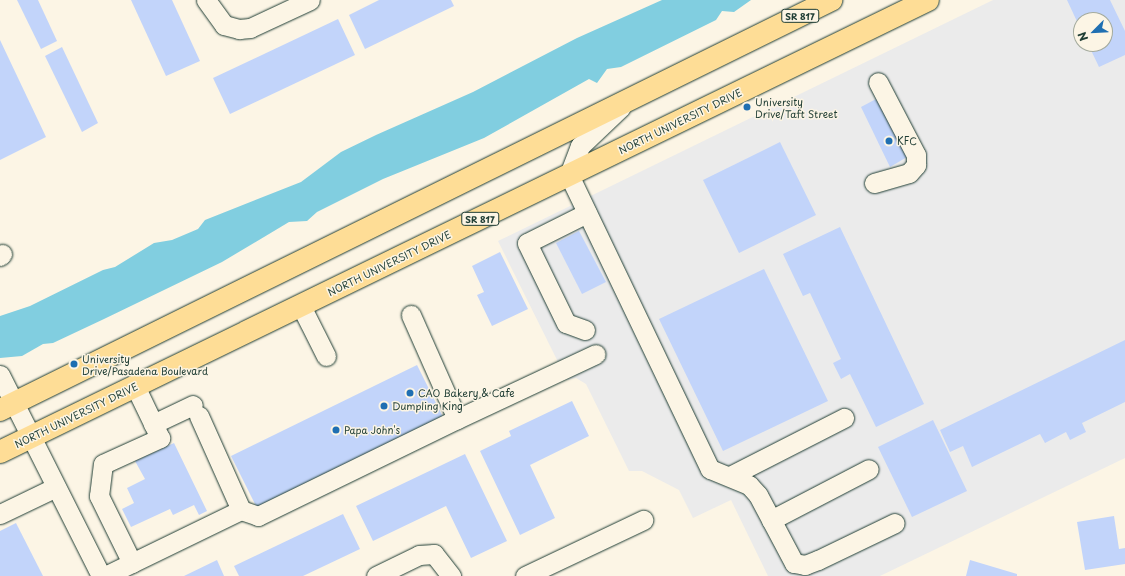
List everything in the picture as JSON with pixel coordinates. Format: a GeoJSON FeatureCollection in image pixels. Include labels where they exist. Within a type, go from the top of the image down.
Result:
{"type":"FeatureCollection","features":[{"type":"Feature","properties":{"kind":"main road","name":"SR 817"},"geometry":{"type":"LineString","coordinates":[[7,406],[624,105],[831,0]]}},
{"type":"Feature","properties":{"kind":"main road","name":"NORTH UNIVERSITY DRIVE"},"geometry":{"type":"LineString","coordinates":[[0,452],[928,0]]}},
{"type":"Feature","properties":{"kind":"street"},"geometry":{"type":"LineString","coordinates":[[206,0],[224,25],[239,29],[250,28],[310,0]]}},
{"type":"Feature","properties":{"kind":"street"},"geometry":{"type":"LineString","coordinates":[[874,183],[908,172],[916,165],[916,155],[878,82]]}},
{"type":"Feature","properties":{"kind":"street"},"geometry":{"type":"LineString","coordinates":[[624,105],[580,146],[569,175],[710,469],[730,476],[754,490],[794,563],[805,565],[895,523]]}},
{"type":"Feature","properties":{"kind":"street"},"geometry":{"type":"LineString","coordinates":[[585,330],[566,323],[527,243],[587,212]]}},
{"type":"Feature","properties":{"kind":"street"},"geometry":{"type":"LineString","coordinates":[[301,306],[326,356]]}},
{"type":"Feature","properties":{"kind":"street"},"geometry":{"type":"LineString","coordinates":[[411,315],[458,419]]}},
{"type":"Feature","properties":{"kind":"street"},"geometry":{"type":"LineString","coordinates":[[105,576],[241,510],[258,516],[596,354]]}},
{"type":"Feature","properties":{"kind":"street"},"geometry":{"type":"LineString","coordinates":[[0,375],[7,406],[32,437],[101,576]]}},
{"type":"Feature","properties":{"kind":"street"},"geometry":{"type":"LineString","coordinates":[[132,563],[99,496],[104,464],[160,438],[135,386]]}},
{"type":"Feature","properties":{"kind":"street"},"geometry":{"type":"LineString","coordinates":[[153,424],[196,411],[241,510]]}},
{"type":"Feature","properties":{"kind":"street"},"geometry":{"type":"LineString","coordinates":[[730,476],[844,418]]}},
{"type":"Feature","properties":{"kind":"street"},"geometry":{"type":"LineString","coordinates":[[771,520],[869,469]]}},
{"type":"Feature","properties":{"kind":"street"},"geometry":{"type":"LineString","coordinates":[[0,514],[56,487]]}},
{"type":"Feature","properties":{"kind":"street"},"geometry":{"type":"LineString","coordinates":[[525,576],[643,520]]}},
{"type":"Feature","properties":{"kind":"street"},"geometry":{"type":"LineString","coordinates":[[376,576],[418,555],[434,554],[451,576]]}},
{"type":"Feature","properties":{"kind":"shaded area"},"geometry":{"type":"Polygon","coordinates":[[[993,0],[1125,0],[1125,458],[880,576],[768,576],[731,500],[693,518],[679,490],[642,471],[629,471],[586,384],[576,378],[567,380],[498,241],[993,0]]]}},
{"type":"Feature","properties":{"kind":"water"},"geometry":{"type":"Polygon","coordinates":[[[662,0],[751,0],[734,12],[722,11],[716,20],[621,67],[607,69],[597,83],[589,79],[484,138],[383,179],[317,212],[307,221],[289,222],[222,262],[53,343],[43,344],[22,356],[0,358],[0,316],[30,306],[103,270],[115,267],[154,243],[172,240],[198,229],[205,220],[301,182],[341,152],[473,92],[577,38],[662,0]]]}},
{"type":"Feature","properties":{"kind":"building"},"geometry":{"type":"Polygon","coordinates":[[[17,0],[38,0],[57,41],[41,49],[17,0]]]}},
{"type":"Feature","properties":{"kind":"building"},"geometry":{"type":"Polygon","coordinates":[[[131,0],[172,0],[200,61],[166,76],[131,0]]]}},
{"type":"Feature","properties":{"kind":"building"},"geometry":{"type":"Polygon","coordinates":[[[379,0],[451,0],[454,6],[365,49],[349,15],[379,0]]]}},
{"type":"Feature","properties":{"kind":"building"},"geometry":{"type":"Polygon","coordinates":[[[1067,0],[1110,0],[1125,31],[1125,55],[1099,67],[1092,52],[1113,52],[1113,12],[1073,13],[1067,0]]]}},
{"type":"Feature","properties":{"kind":"building"},"geometry":{"type":"Polygon","coordinates":[[[338,19],[355,55],[230,114],[213,78],[338,19]]]}},
{"type":"Feature","properties":{"kind":"building"},"geometry":{"type":"Polygon","coordinates":[[[0,40],[46,137],[0,160],[0,40]]]}},
{"type":"Feature","properties":{"kind":"building"},"geometry":{"type":"Polygon","coordinates":[[[62,47],[98,123],[82,132],[45,56],[62,47]]]}},
{"type":"Feature","properties":{"kind":"building","name":"KFC"},"geometry":{"type":"Polygon","coordinates":[[[878,98],[907,157],[890,167],[861,107],[878,98]]]}},
{"type":"Feature","properties":{"kind":"building"},"geometry":{"type":"Polygon","coordinates":[[[780,142],[816,215],[739,253],[703,180],[780,142]]]}},
{"type":"Feature","properties":{"kind":"building"},"geometry":{"type":"Polygon","coordinates":[[[840,227],[924,404],[876,427],[850,374],[841,379],[833,363],[841,359],[810,293],[803,296],[783,254],[840,227]]]}},
{"type":"Feature","properties":{"kind":"building"},"geometry":{"type":"Polygon","coordinates":[[[579,231],[606,282],[582,294],[556,243],[579,231]]]}},
{"type":"Feature","properties":{"kind":"building"},"geometry":{"type":"Polygon","coordinates":[[[500,252],[528,309],[492,326],[477,295],[484,292],[472,266],[500,252]]]}},
{"type":"Feature","properties":{"kind":"building"},"geometry":{"type":"Polygon","coordinates":[[[764,269],[828,401],[723,451],[659,319],[764,269]]]}},
{"type":"Feature","properties":{"kind":"building"},"geometry":{"type":"Polygon","coordinates":[[[1125,340],[1125,402],[1082,423],[1086,432],[1070,440],[1066,432],[1045,443],[1040,434],[972,467],[963,446],[950,452],[940,430],[1125,340]]]}},
{"type":"Feature","properties":{"kind":"building"},"geometry":{"type":"Polygon","coordinates":[[[417,365],[443,417],[257,508],[231,456],[417,365]]]}},
{"type":"Feature","properties":{"kind":"building"},"geometry":{"type":"Polygon","coordinates":[[[572,401],[589,436],[530,465],[555,518],[520,535],[480,451],[511,436],[509,431],[572,401]]]}},
{"type":"Feature","properties":{"kind":"building"},"geometry":{"type":"Polygon","coordinates":[[[933,420],[967,491],[912,517],[878,447],[933,420]]]}},
{"type":"Feature","properties":{"kind":"building"},"geometry":{"type":"Polygon","coordinates":[[[174,443],[207,511],[199,515],[194,505],[173,515],[170,509],[131,527],[122,509],[134,503],[127,488],[145,479],[135,461],[174,443]]]}},
{"type":"Feature","properties":{"kind":"building"},"geometry":{"type":"Polygon","coordinates":[[[465,454],[507,541],[471,558],[446,506],[373,541],[356,506],[465,454]]]}},
{"type":"Feature","properties":{"kind":"building"},"geometry":{"type":"Polygon","coordinates":[[[343,514],[360,549],[303,576],[239,576],[234,566],[343,514]]]}},
{"type":"Feature","properties":{"kind":"building"},"geometry":{"type":"Polygon","coordinates":[[[1114,516],[1119,549],[1125,548],[1125,564],[1085,570],[1077,522],[1114,516]]]}},
{"type":"Feature","properties":{"kind":"building"},"geometry":{"type":"Polygon","coordinates":[[[16,523],[43,576],[0,576],[0,531],[16,523]]]}},
{"type":"Feature","properties":{"kind":"building"},"geometry":{"type":"Polygon","coordinates":[[[217,560],[224,576],[184,576],[217,560]]]}},
{"type":"Feature","properties":{"kind":"building"},"geometry":{"type":"Polygon","coordinates":[[[970,560],[1017,574],[1017,576],[966,576],[970,560]]]}},
{"type":"Feature","properties":{"kind":"place","name":"University Drive/Taft Street"},"geometry":{"type":"Point","coordinates":[747,107]}},
{"type":"Feature","properties":{"kind":"place","name":"KFC"},"geometry":{"type":"Point","coordinates":[889,141]}},
{"type":"Feature","properties":{"kind":"place","name":"University Drive/Pasadena Boulevard"},"geometry":{"type":"Point","coordinates":[74,364]}},
{"type":"Feature","properties":{"kind":"place","name":"CAO Bakery & Cafe"},"geometry":{"type":"Point","coordinates":[410,393]}},
{"type":"Feature","properties":{"kind":"place","name":"Dumpling King"},"geometry":{"type":"Point","coordinates":[384,406]}},
{"type":"Feature","properties":{"kind":"place","name":"Papa John's"},"geometry":{"type":"Point","coordinates":[336,430]}}]}
